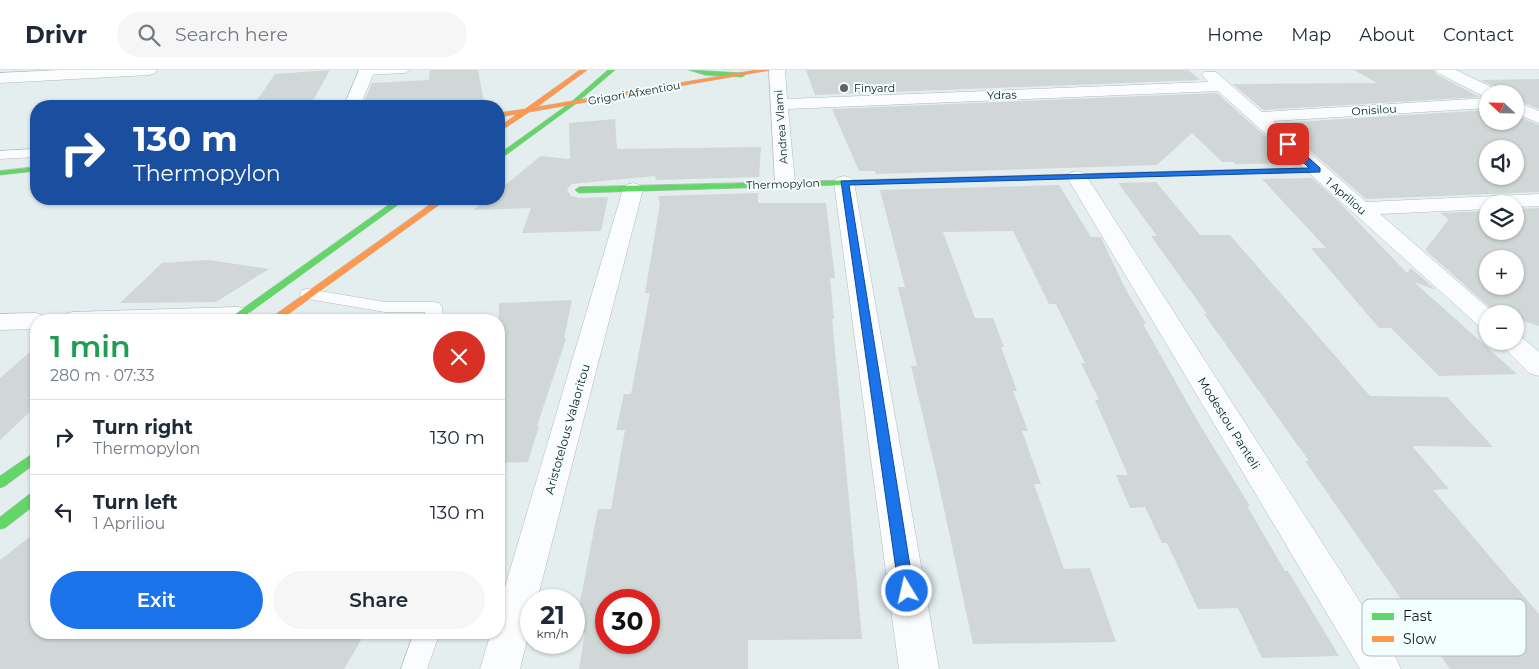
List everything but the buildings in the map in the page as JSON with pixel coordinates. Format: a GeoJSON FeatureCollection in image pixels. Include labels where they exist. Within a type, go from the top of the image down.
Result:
{"type":"FeatureCollection","features":[{"type":"Feature","properties":{"kind":"street"},"geometry":{"type":"LineString","coordinates":[[0,78],[150,70]]}},
{"type":"Feature","properties":{"kind":"street"},"geometry":{"type":"LineString","coordinates":[[505,126],[584,70]]}},
{"type":"Feature","properties":{"kind":"street"},"geometry":{"type":"LineString","coordinates":[[505,154],[572,104],[612,70]]}},
{"type":"Feature","properties":{"kind":"street"},"geometry":{"type":"LineString","coordinates":[[692,70],[705,73],[742,75]]}},
{"type":"Feature","properties":{"kind":"street","name":"Grigori Afxentiou"},"geometry":{"type":"LineString","coordinates":[[505,114],[768,70]]}},
{"type":"Feature","properties":{"kind":"street","name":"Andrea Vlami"},"geometry":{"type":"LineString","coordinates":[[776,70],[785,183]]}},
{"type":"Feature","properties":{"kind":"street","name":"1 Apriliou"},"geometry":{"type":"LineString","coordinates":[[1204,70],[1260,117],[1479,313]]}},
{"type":"Feature","properties":{"kind":"street"},"geometry":{"type":"LineString","coordinates":[[1444,70],[1479,88]]}},
{"type":"Feature","properties":{"kind":"street"},"geometry":{"type":"LineString","coordinates":[[354,100],[366,71]]}},
{"type":"Feature","properties":{"kind":"street","name":"Ydras"},"geometry":{"type":"LineString","coordinates":[[780,104],[1223,86]]}},
{"type":"Feature","properties":{"kind":"street","name":"Onisilou"},"geometry":{"type":"LineString","coordinates":[[1260,117],[1479,104]]}},
{"type":"Feature","properties":{"kind":"street"},"geometry":{"type":"LineString","coordinates":[[1524,110],[1539,118]]}},
{"type":"Feature","properties":{"kind":"street"},"geometry":{"type":"LineString","coordinates":[[0,173],[30,170]]}},
{"type":"Feature","properties":{"kind":"street","name":"Thermopylon"},"geometry":{"type":"LineString","coordinates":[[579,190],[1317,170]]}},
{"type":"Feature","properties":{"kind":"street","name":"Modestou Panteli"},"geometry":{"type":"LineString","coordinates":[[1077,177],[1362,640]]}},
{"type":"Feature","properties":{"kind":"street"},"geometry":{"type":"LineString","coordinates":[[844,182],[919,669]]}},
{"type":"Feature","properties":{"kind":"street","name":"Aristotelous Valaoritou"},"geometry":{"type":"LineString","coordinates":[[500,669],[634,189]]}},
{"type":"Feature","properties":{"kind":"street"},"geometry":{"type":"LineString","coordinates":[[1361,209],[1539,200]]}},
{"type":"Feature","properties":{"kind":"street"},"geometry":{"type":"LineString","coordinates":[[240,314],[394,205]]}},
{"type":"Feature","properties":{"kind":"street"},"geometry":{"type":"LineString","coordinates":[[281,314],[434,205]]}},
{"type":"Feature","properties":{"kind":"street"},"geometry":{"type":"LineString","coordinates":[[0,322],[30,321]]}},
{"type":"Feature","properties":{"kind":"street"},"geometry":{"type":"LineString","coordinates":[[0,483],[30,462]]}},
{"type":"Feature","properties":{"kind":"street"},"geometry":{"type":"LineString","coordinates":[[0,524],[30,502]]}},
{"type":"Feature","properties":{"kind":"street","name":"Modestou Panteli"},"geometry":{"type":"LineString","coordinates":[[1372,656],[1380,669]]}},
{"type":"Feature","properties":{"kind":"lane"},"geometry":{"type":"LineString","coordinates":[[366,71],[404,70]]}},
{"type":"Feature","properties":{"kind":"lane"},"geometry":{"type":"LineString","coordinates":[[1,156],[30,154]]}},
{"type":"Feature","properties":{"kind":"lane"},"geometry":{"type":"LineString","coordinates":[[308,294],[385,307],[432,308],[433,314]]}},
{"type":"Feature","properties":{"kind":"lane"},"geometry":{"type":"LineString","coordinates":[[414,669],[425,639]]}},
{"type":"Feature","properties":{"kind":"traffic: fast"},"geometry":{"type":"LineString","coordinates":[[505,154],[572,104],[612,70]]}},
{"type":"Feature","properties":{"kind":"traffic: fast"},"geometry":{"type":"LineString","coordinates":[[692,70],[705,73],[742,75]]}},
{"type":"Feature","properties":{"kind":"traffic: fast"},"geometry":{"type":"LineString","coordinates":[[0,173],[30,170]]}},
{"type":"Feature","properties":{"kind":"traffic: fast"},"geometry":{"type":"LineString","coordinates":[[1225,172],[1317,170]]}},
{"type":"Feature","properties":{"kind":"traffic: fast"},"geometry":{"type":"LineString","coordinates":[[579,190],[899,181]]}},
{"type":"Feature","properties":{"kind":"traffic: fast"},"geometry":{"type":"LineString","coordinates":[[240,314],[394,205]]}},
{"type":"Feature","properties":{"kind":"traffic: fast"},"geometry":{"type":"LineString","coordinates":[[0,483],[30,461]]}},
{"type":"Feature","properties":{"kind":"traffic: fast"},"geometry":{"type":"LineString","coordinates":[[0,524],[30,502]]}},
{"type":"Feature","properties":{"kind":"traffic: slow"},"geometry":{"type":"LineString","coordinates":[[505,126],[584,70]]}},
{"type":"Feature","properties":{"kind":"traffic: slow"},"geometry":{"type":"LineString","coordinates":[[505,114],[768,70]]}},
{"type":"Feature","properties":{"kind":"traffic: slow"},"geometry":{"type":"LineString","coordinates":[[899,181],[1225,172]]}},
{"type":"Feature","properties":{"kind":"traffic: slow"},"geometry":{"type":"LineString","coordinates":[[281,314],[435,205]]}},
{"type":"Feature","properties":{"kind":"place","name":"Finyard"},"geometry":{"type":"Point","coordinates":[844,88]}},
{"type":"Feature","properties":{"kind":"route"},"geometry":{"type":"LineString","coordinates":[[907,591],[844,182],[1317,170],[1288,144]]}}]}
